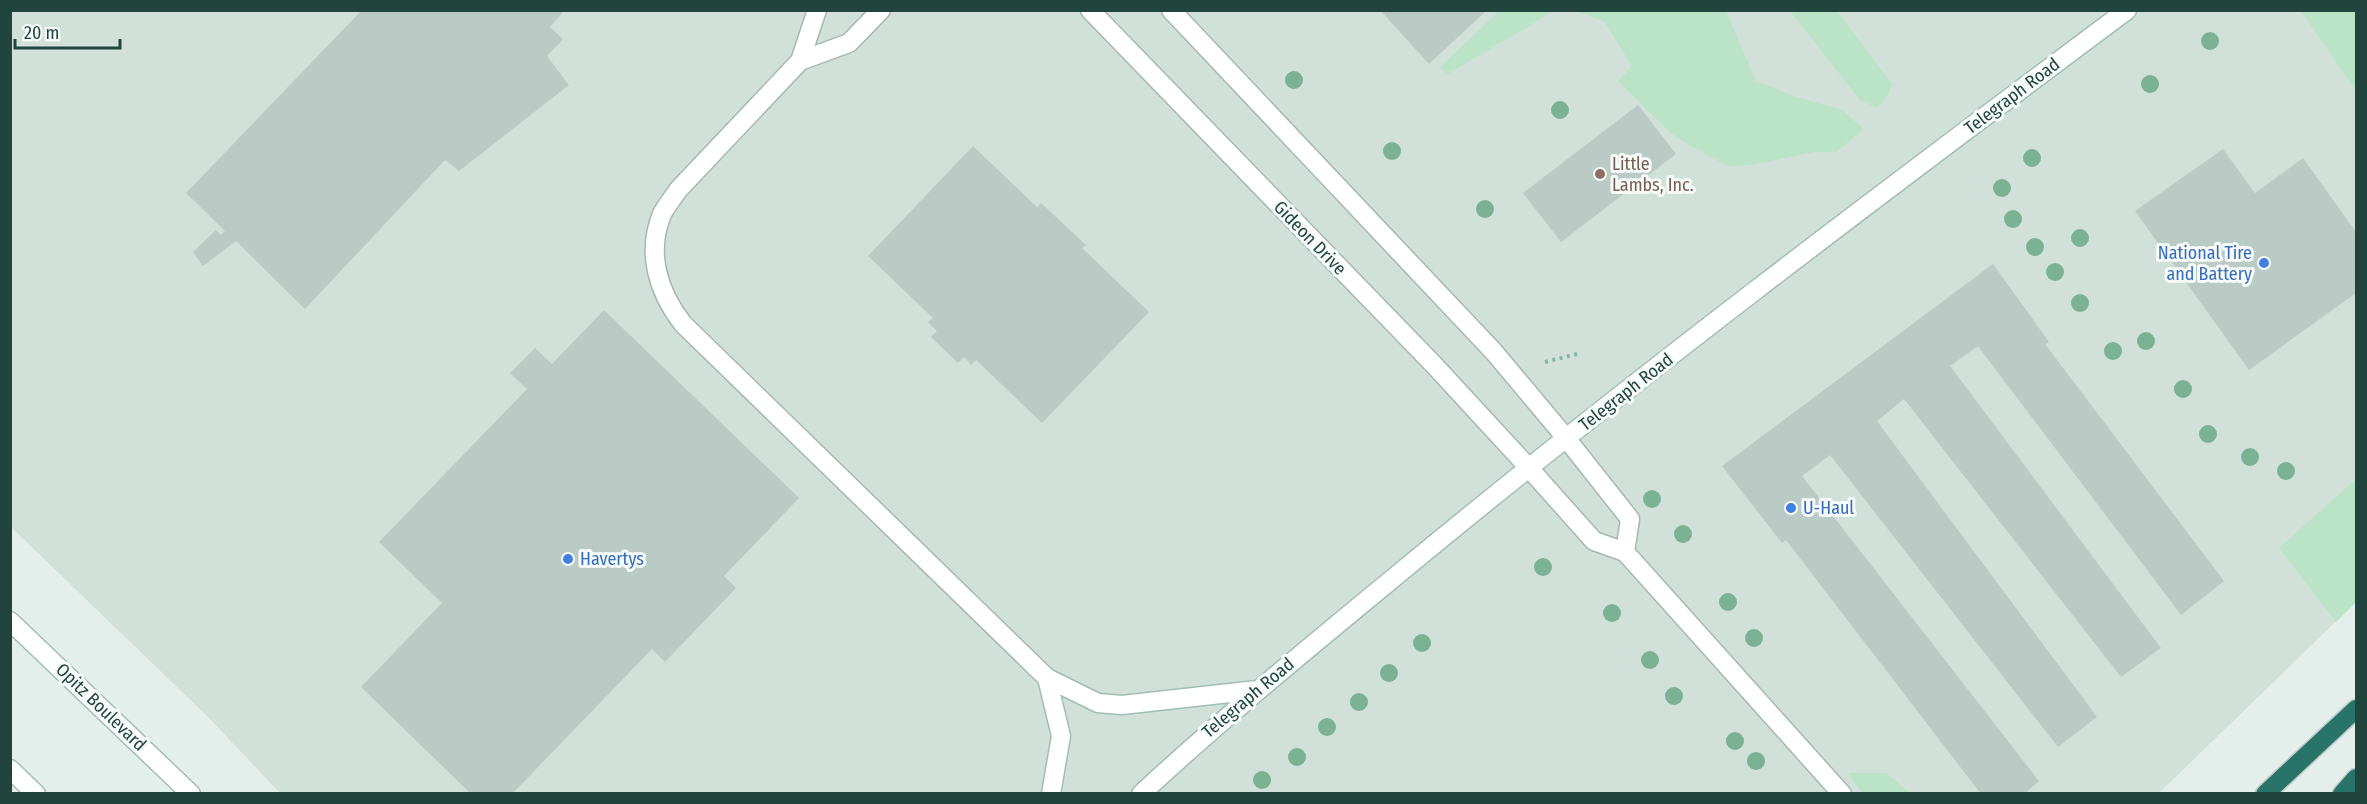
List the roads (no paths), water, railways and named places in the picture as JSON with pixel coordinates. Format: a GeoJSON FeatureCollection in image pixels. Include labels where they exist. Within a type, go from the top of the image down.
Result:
{"type":"FeatureCollection","features":[{"type":"Feature","properties":{"kind":"highway"},"geometry":{"type":"LineString","coordinates":[[2265,794],[2356,710]]}},
{"type":"Feature","properties":{"kind":"highway"},"geometry":{"type":"LineString","coordinates":[[2342,794],[2356,778]]}},
{"type":"Feature","properties":{"kind":"main road"},"geometry":{"type":"LineString","coordinates":[[817,10],[800,61],[678,190],[662,214],[654,246],[657,280],[669,306],[683,324],[1047,678],[1098,703],[1122,705],[1257,690]]}},
{"type":"Feature","properties":{"kind":"main road"},"geometry":{"type":"LineString","coordinates":[[800,61],[849,43],[881,10]]}},
{"type":"Feature","properties":{"kind":"main road","name":"Gideon Drive"},"geometry":{"type":"LineString","coordinates":[[1090,10],[1435,366],[1594,541],[1625,552]]}},
{"type":"Feature","properties":{"kind":"main road"},"geometry":{"type":"LineString","coordinates":[[1171,10],[1494,352],[1630,519],[1625,552],[1842,794]]}},
{"type":"Feature","properties":{"kind":"main road","name":"Telegraph Road"},"geometry":{"type":"LineString","coordinates":[[1141,794],[1257,690],[1528,467],[1935,153],[2127,10]]}},
{"type":"Feature","properties":{"kind":"main road","name":"Opitz Boulevard"},"geometry":{"type":"LineString","coordinates":[[10,621],[191,794]]}},
{"type":"Feature","properties":{"kind":"main road"},"geometry":{"type":"LineString","coordinates":[[1047,678],[1061,736],[1051,794]]}},
{"type":"Feature","properties":{"kind":"main road"},"geometry":{"type":"LineString","coordinates":[[10,769],[26,790]]}},
{"type":"Feature","properties":{"kind":"place","name":"Little Lambs, Inc."},"geometry":{"type":"Point","coordinates":[1600,174]}},
{"type":"Feature","properties":{"kind":"place","name":"National Tire and Battery"},"geometry":{"type":"Point","coordinates":[2264,263]}},
{"type":"Feature","properties":{"kind":"place","name":"U-Haul"},"geometry":{"type":"Point","coordinates":[1791,508]}},
{"type":"Feature","properties":{"kind":"place","name":"Havertys"},"geometry":{"type":"Point","coordinates":[568,559]}}]}
